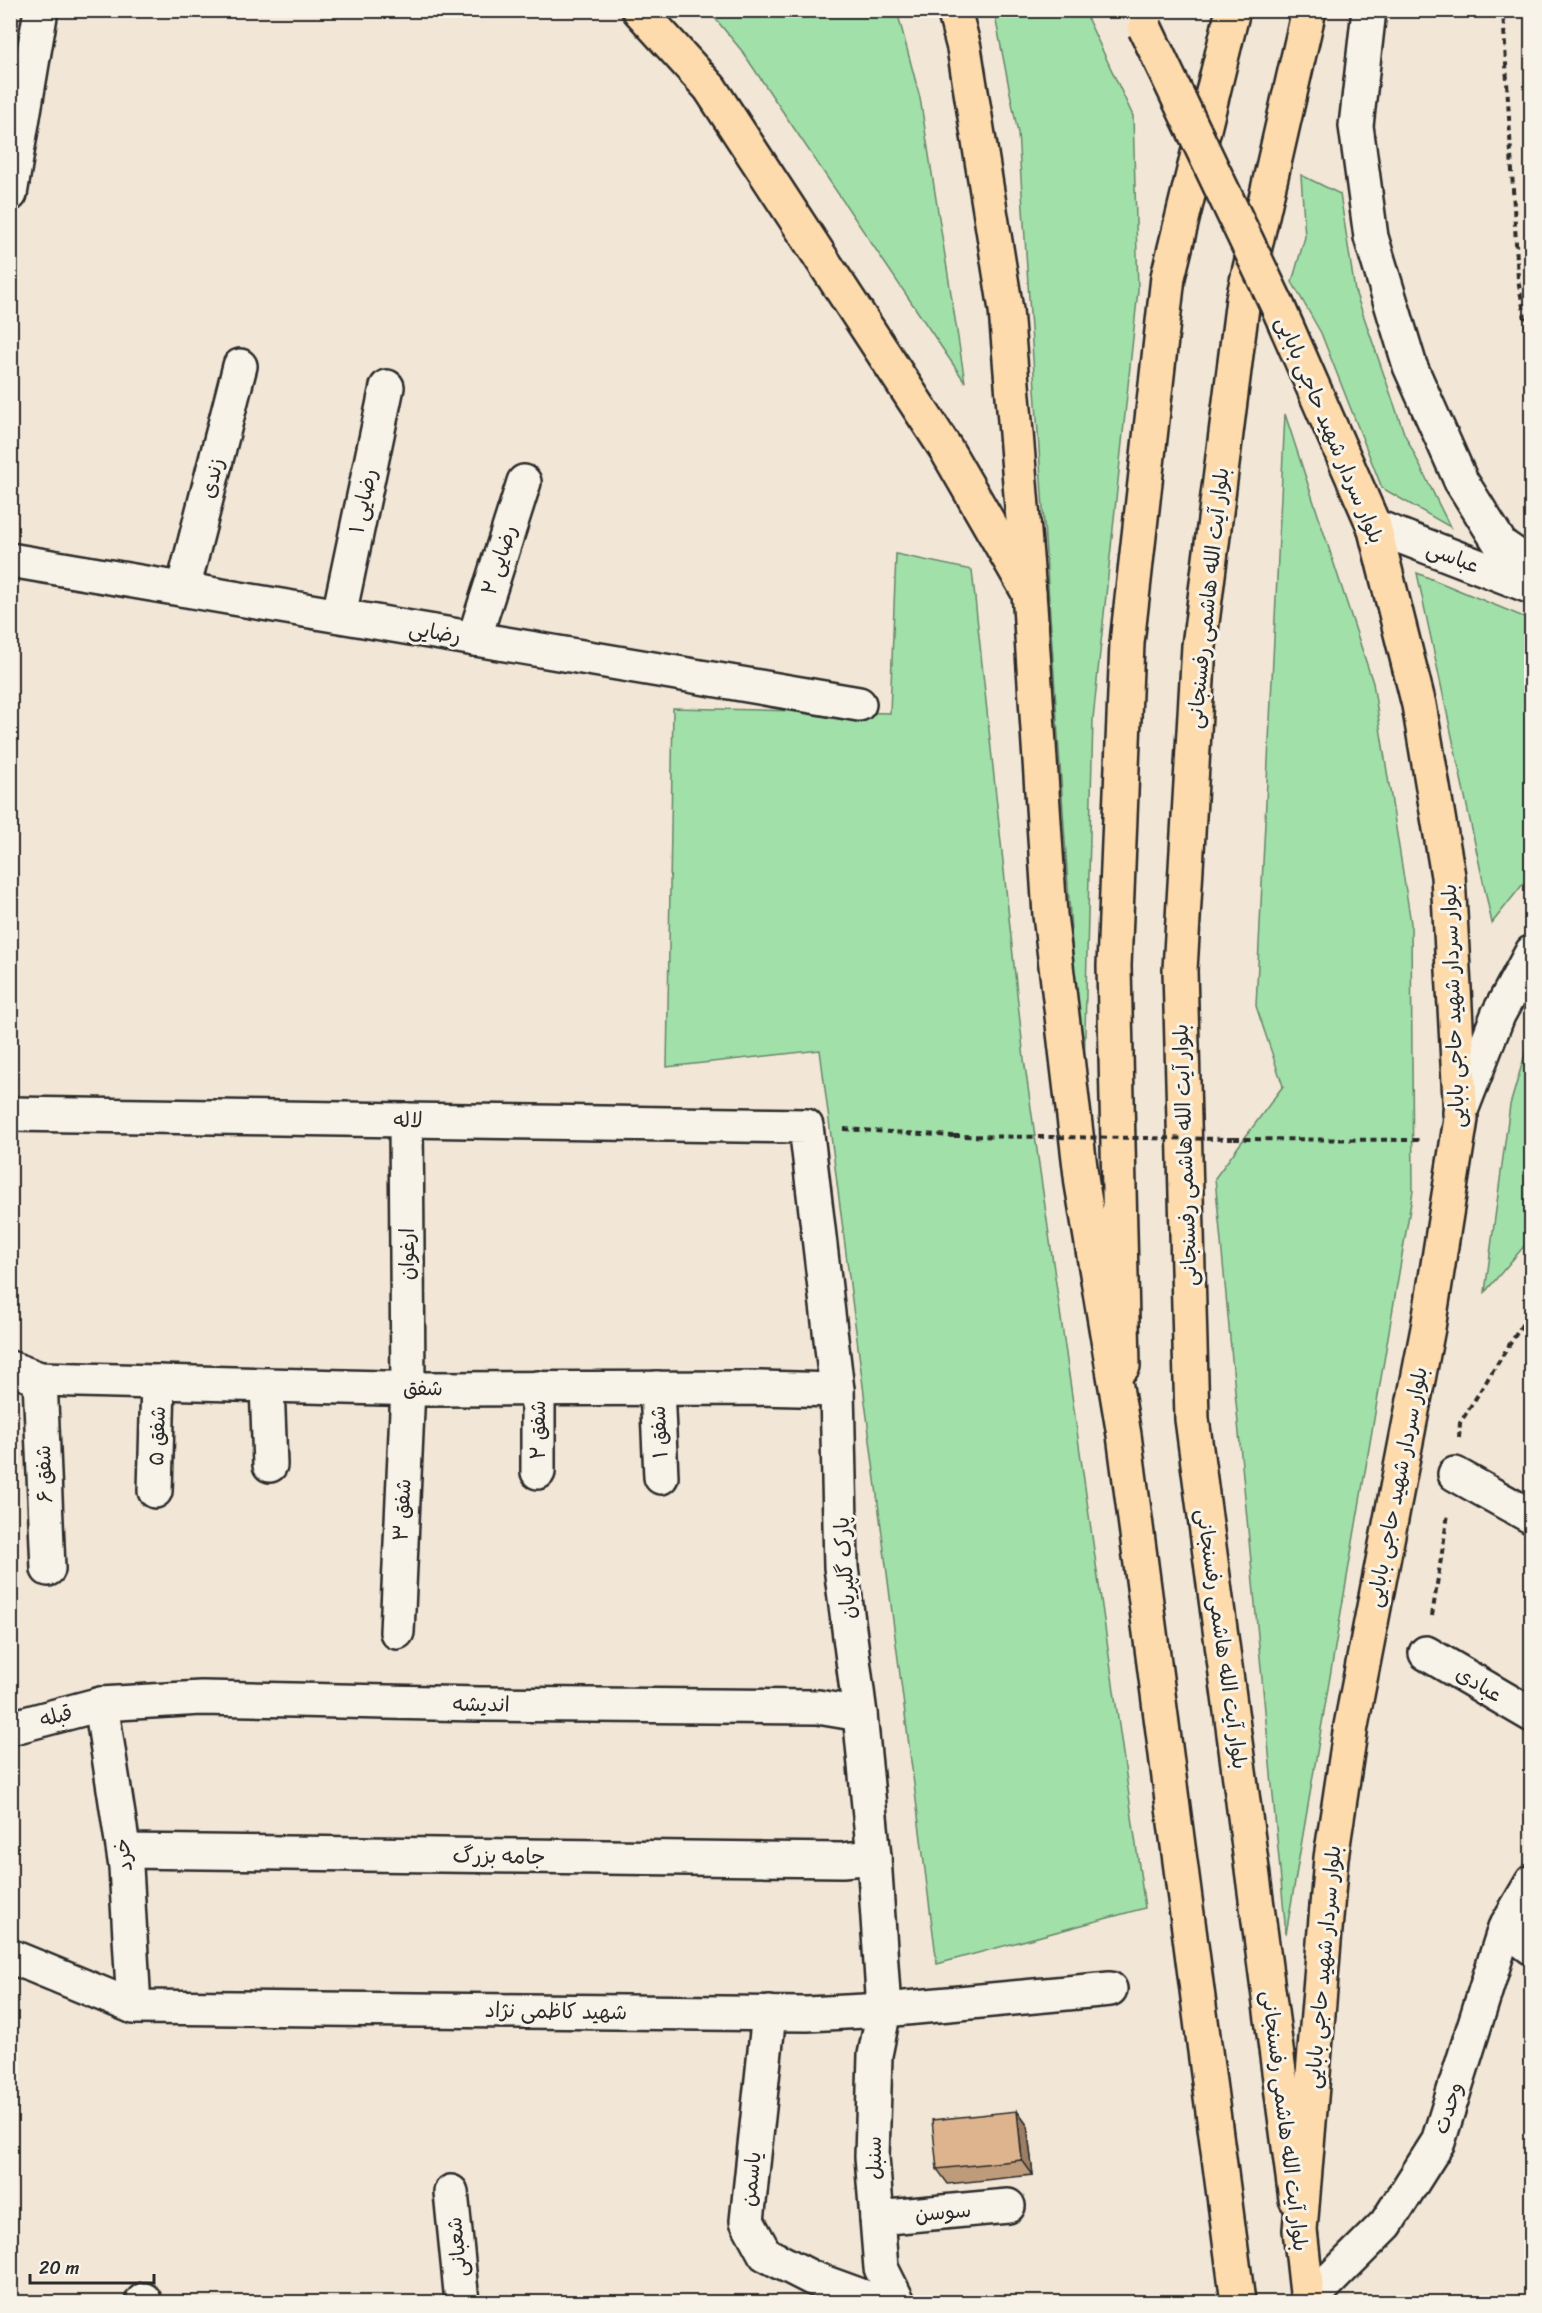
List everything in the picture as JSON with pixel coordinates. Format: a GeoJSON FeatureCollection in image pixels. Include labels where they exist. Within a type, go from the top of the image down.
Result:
{"type":"FeatureCollection","features":[{"type":"Feature","properties":{"kind":"main road"},"geometry":{"type":"LineString","coordinates":[[639,10],[710,88],[946,449],[1029,593]]}},
{"type":"Feature","properties":{"kind":"main road"},"geometry":{"type":"LineString","coordinates":[[954,10],[964,48],[1006,310],[1029,593],[1050,915],[1082,1184],[1125,1435],[1238,2302]]}},
{"type":"Feature","properties":{"kind":"main road"},"geometry":{"type":"LineString","coordinates":[[1125,1435],[1114,966],[1126,643],[1168,277],[1233,10]]}},
{"type":"Feature","properties":{"kind":"main road","name":"بلوار آیت الله هاشمی رفسنجانی"},"geometry":{"type":"LineString","coordinates":[[1308,2302],[1192,1419],[1180,970],[1199,646],[1243,299],[1309,10]]}},
{"type":"Feature","properties":{"kind":"main road","name":"بلوار سردار شهید حاجی بابایی"},"geometry":{"type":"LineString","coordinates":[[1141,19],[1278,307],[1374,526],[1419,705],[1448,876],[1459,1126],[1428,1328],[1351,1726],[1331,1858],[1300,2230]]}},
{"type":"Feature","properties":{"kind":"street"},"geometry":{"type":"LineString","coordinates":[[10,194],[41,10]]}},
{"type":"Feature","properties":{"kind":"street"},"geometry":{"type":"LineString","coordinates":[[1369,10],[1356,126],[1371,237],[1410,366],[1461,481],[1501,545],[1532,566]]}},
{"type":"Feature","properties":{"kind":"street","name":"زندی"},"geometry":{"type":"LineString","coordinates":[[183,589],[240,366]]}},
{"type":"Feature","properties":{"kind":"street","name":"رضایی ۱"},"geometry":{"type":"LineString","coordinates":[[339,615],[387,387]]}},
{"type":"Feature","properties":{"kind":"street","name":"رضایی ۲"},"geometry":{"type":"LineString","coordinates":[[474,639],[524,482]]}},
{"type":"Feature","properties":{"kind":"street","name":"عباسی"},"geometry":{"type":"LineString","coordinates":[[1374,526],[1532,587]]}},
{"type":"Feature","properties":{"kind":"street","name":"رضایی"},"geometry":{"type":"LineString","coordinates":[[10,561],[859,704]]}},
{"type":"Feature","properties":{"kind":"street"},"geometry":{"type":"LineString","coordinates":[[1459,1126],[1498,1015],[1532,952]]}},
{"type":"Feature","properties":{"kind":"street","name":"لاله"},"geometry":{"type":"LineString","coordinates":[[10,1114],[806,1126]]}},
{"type":"Feature","properties":{"kind":"street","name":"ارغوان"},"geometry":{"type":"LineString","coordinates":[[406,1120],[408,1388]]}},
{"type":"Feature","properties":{"kind":"street","name":"پارک گلپریان"},"geometry":{"type":"LineString","coordinates":[[806,1126],[837,1390],[842,1567],[874,1857],[884,2010]]}},
{"type":"Feature","properties":{"kind":"street","name":"شفق"},"geometry":{"type":"LineString","coordinates":[[25,1374],[158,1382],[408,1388],[837,1390]]}},
{"type":"Feature","properties":{"kind":"street","name":"شفق ۶"},"geometry":{"type":"LineString","coordinates":[[25,1374],[48,1569]]}},
{"type":"Feature","properties":{"kind":"street","name":"شفق ۵"},"geometry":{"type":"LineString","coordinates":[[155,1491],[158,1382]]}},
{"type":"Feature","properties":{"kind":"street"},"geometry":{"type":"LineString","coordinates":[[267,1385],[270,1465]]}},
{"type":"Feature","properties":{"kind":"street","name":"شفق ۳"},"geometry":{"type":"LineString","coordinates":[[397,1632],[408,1388]]}},
{"type":"Feature","properties":{"kind":"street","name":"شفق ۲"},"geometry":{"type":"LineString","coordinates":[[537,1388],[538,1472]]}},
{"type":"Feature","properties":{"kind":"street","name":"شفق ۱"},"geometry":{"type":"LineString","coordinates":[[657,1388],[661,1477]]}},
{"type":"Feature","properties":{"kind":"street"},"geometry":{"type":"LineString","coordinates":[[1455,1474],[1532,1517]]}},
{"type":"Feature","properties":{"kind":"street","name":"عبادی"},"geometry":{"type":"LineString","coordinates":[[1426,1653],[1532,1715]]}},
{"type":"Feature","properties":{"kind":"street","name":"اندیشه"},"geometry":{"type":"LineString","coordinates":[[101,1704],[201,1698],[479,1704],[818,1707],[860,1714]]}},
{"type":"Feature","properties":{"kind":"street","name":"قبله"},"geometry":{"type":"LineString","coordinates":[[10,1728],[101,1704]]}},
{"type":"Feature","properties":{"kind":"street","name":"خرد"},"geometry":{"type":"LineString","coordinates":[[101,1704],[124,1851],[134,2007]]}},
{"type":"Feature","properties":{"kind":"street","name":"جامه بزرگ"},"geometry":{"type":"LineString","coordinates":[[124,1851],[842,1860],[874,1857]]}},
{"type":"Feature","properties":{"kind":"street","name":"وحدت"},"geometry":{"type":"LineString","coordinates":[[1308,2302],[1386,2224],[1438,2142],[1504,1928],[1532,1882]]}},
{"type":"Feature","properties":{"kind":"street"},"geometry":{"type":"LineString","coordinates":[[1504,1928],[1532,1948]]}},
{"type":"Feature","properties":{"kind":"street","name":"شهید کاظمی نژاد"},"geometry":{"type":"LineString","coordinates":[[10,1956],[134,2007],[769,2013],[884,2010],[1110,1989]]}},
{"type":"Feature","properties":{"kind":"street","name":"سنبل"},"geometry":{"type":"LineString","coordinates":[[884,2010],[875,2055],[872,2157],[881,2268],[898,2302]]}},
{"type":"Feature","properties":{"kind":"street","name":"یاسمن"},"geometry":{"type":"LineString","coordinates":[[769,2013],[747,2221],[765,2254],[812,2278],[878,2302]]}},
{"type":"Feature","properties":{"kind":"street","name":"شعبانی"},"geometry":{"type":"LineString","coordinates":[[451,2192],[454,2302]]}},
{"type":"Feature","properties":{"kind":"street","name":"سوسن"},"geometry":{"type":"LineString","coordinates":[[877,2218],[1008,2206]]}},
{"type":"Feature","properties":{"kind":"path"},"geometry":{"type":"LineString","coordinates":[[1503,10],[1518,279],[1532,357]]}},
{"type":"Feature","properties":{"kind":"path"},"geometry":{"type":"LineString","coordinates":[[806,1126],[954,1136],[1234,1140],[1459,1126]]}},
{"type":"Feature","properties":{"kind":"green space"},"geometry":{"type":"Polygon","coordinates":[[[709,11],[897,11],[920,98],[965,382],[742,51],[709,11]]]}},
{"type":"Feature","properties":{"kind":"green space"},"geometry":{"type":"Polygon","coordinates":[[[994,11],[1084,11],[1133,116],[1138,290],[1093,719],[1083,1111],[1018,133],[994,11]]]}},
{"type":"Feature","properties":{"kind":"green space"},"geometry":{"type":"Polygon","coordinates":[[[1301,175],[1340,194],[1355,291],[1404,433],[1450,527],[1382,488],[1321,333],[1292,282],[1305,237],[1301,175]]]}},
{"type":"Feature","properties":{"kind":"green space"},"geometry":{"type":"Polygon","coordinates":[[[1285,414],[1373,683],[1411,923],[1413,1191],[1286,1934],[1215,1178],[1283,1086],[1256,1006],[1285,414]]]}},
{"type":"Feature","properties":{"kind":"green space"},"geometry":{"type":"Polygon","coordinates":[[[896,554],[972,570],[1024,1059],[1145,1908],[937,1964],[820,1050],[667,1067],[673,708],[890,713],[896,554]]]}},
{"type":"Feature","properties":{"kind":"green space"},"geometry":{"type":"Polygon","coordinates":[[[1417,573],[1531,620],[1531,874],[1492,923],[1417,573]]]}},
{"type":"Feature","properties":{"kind":"green space"},"geometry":{"type":"Polygon","coordinates":[[[1531,1034],[1531,1238],[1485,1292],[1510,1105],[1531,1034]]]}},
{"type":"Feature","properties":{"kind":"building"},"geometry":{"type":"Polygon","coordinates":[[[1017,2111],[1022,2160],[937,2169],[932,2120],[1017,2111]]]}}]}
